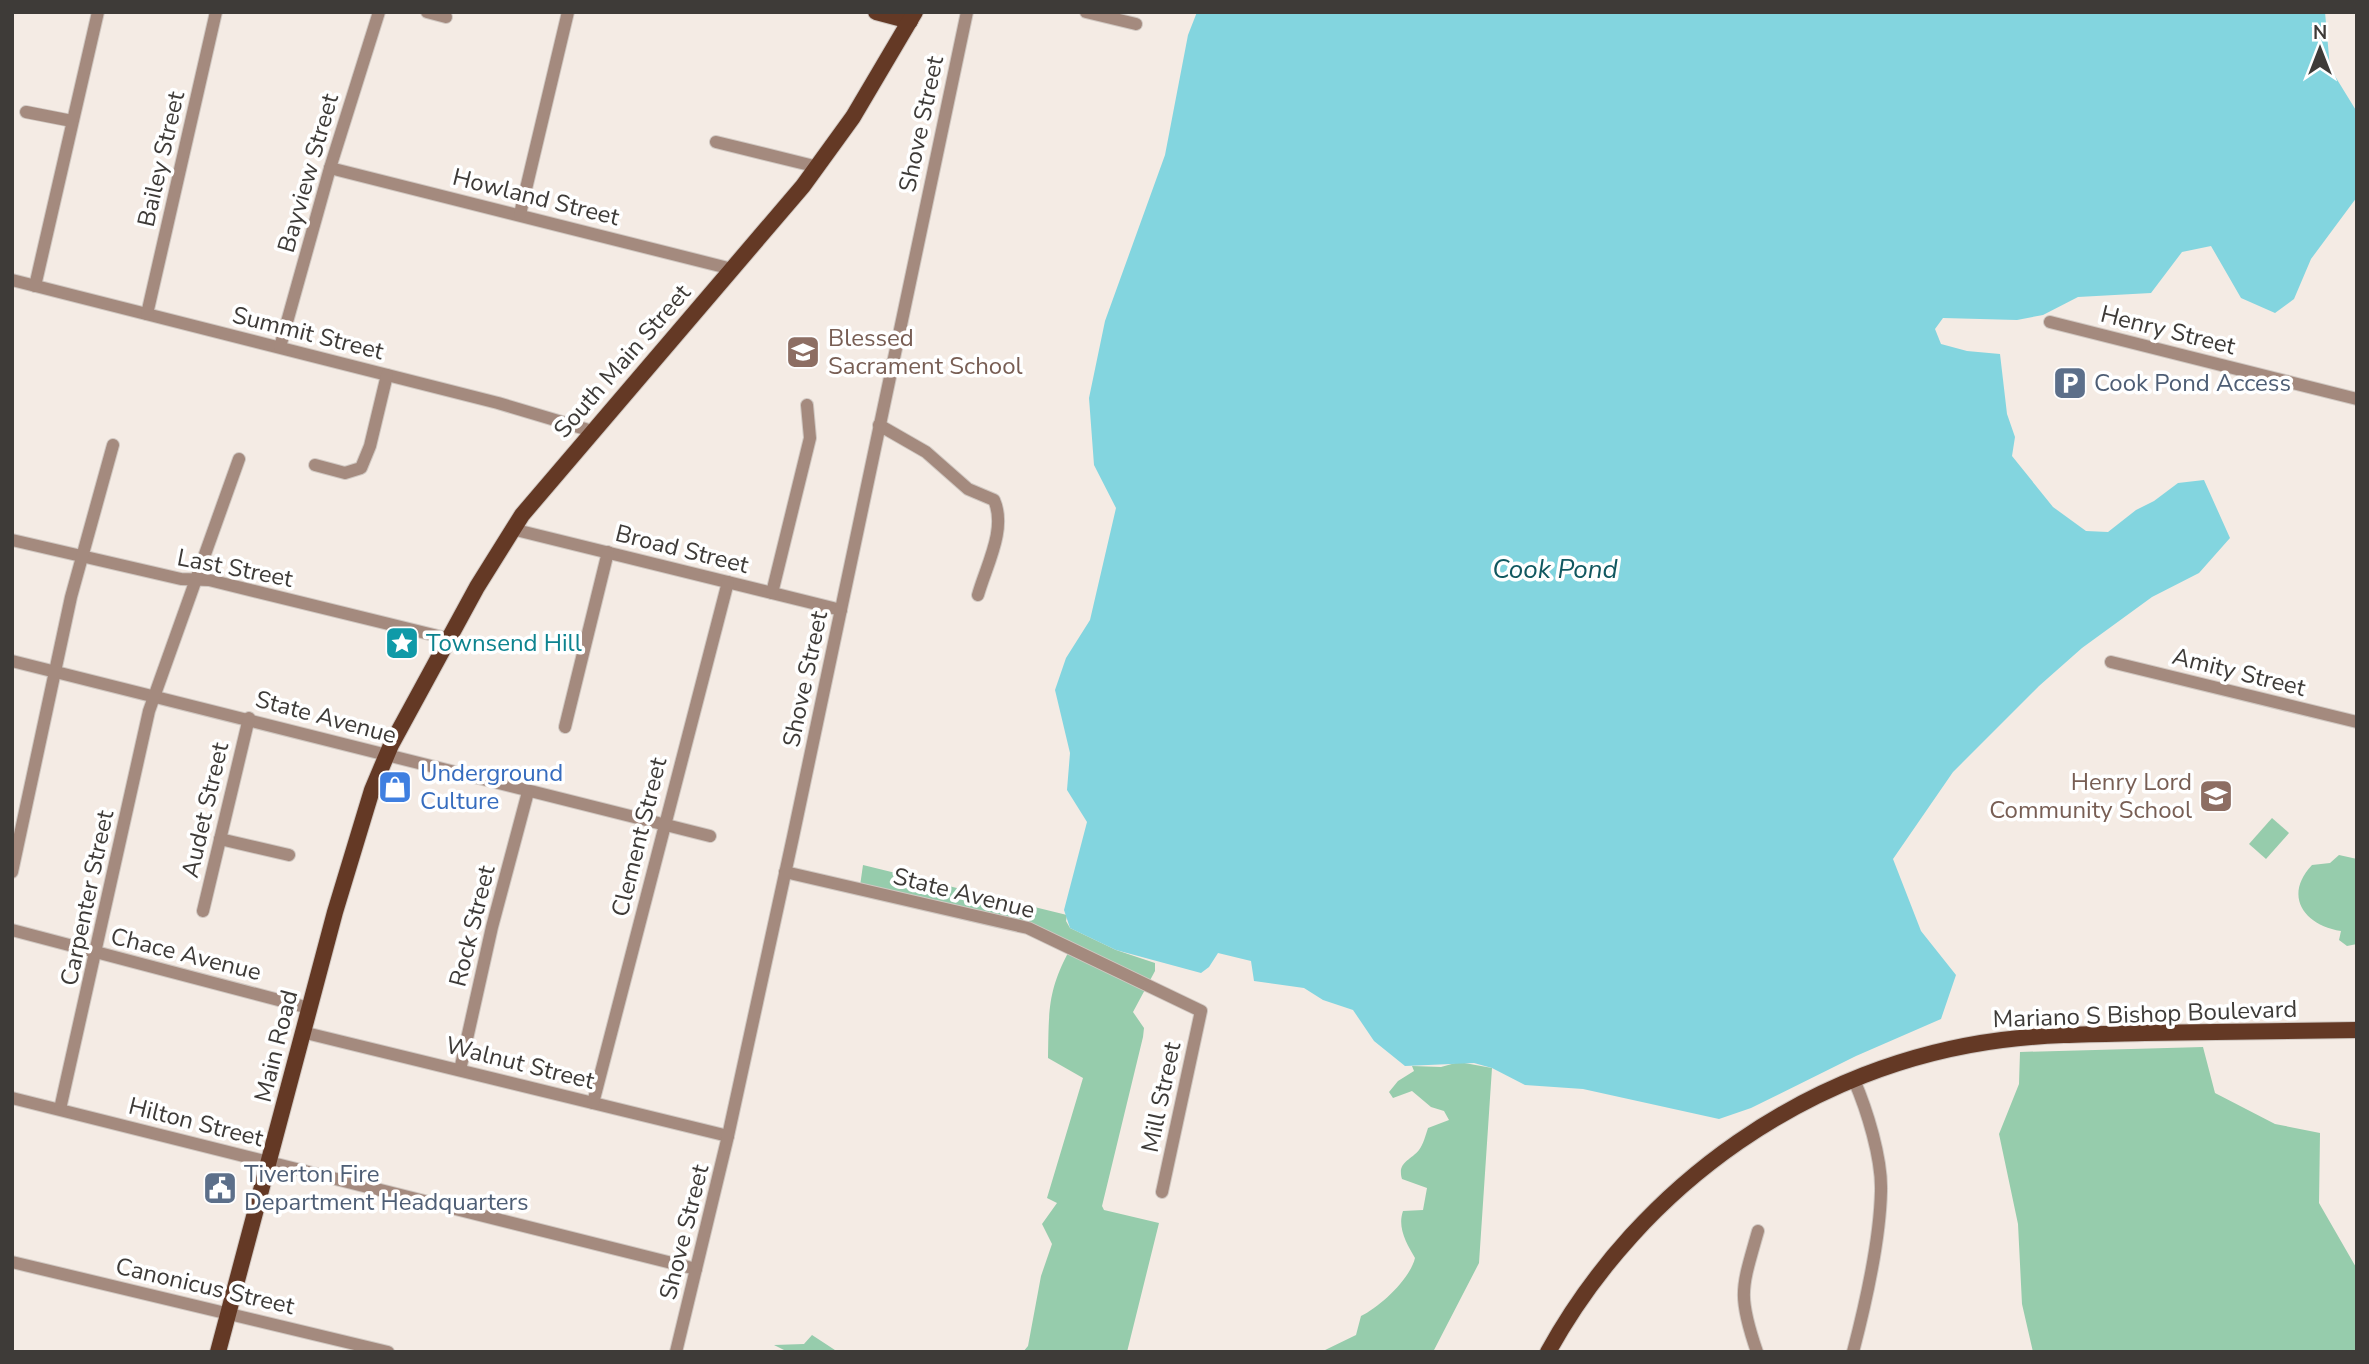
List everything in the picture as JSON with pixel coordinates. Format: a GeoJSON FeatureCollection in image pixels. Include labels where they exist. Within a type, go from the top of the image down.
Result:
{"type":"FeatureCollection","features":[{"type":"Feature","properties":{"kind":"main road"},"geometry":{"type":"LineString","coordinates":[[876,12],[912,17]]}},
{"type":"Feature","properties":{"kind":"main road","name":"South Main Street"},"geometry":{"type":"LineString","coordinates":[[386,754],[512,530],[592,431],[818,167],[853,117],[912,17]]}},
{"type":"Feature","properties":{"kind":"main road","name":"Main Road"},"geometry":{"type":"LineString","coordinates":[[218,1352],[356,839],[386,754]]}},
{"type":"Feature","properties":{"kind":"main road","name":"Mariano S Bishop Boulevard"},"geometry":{"type":"LineString","coordinates":[[1548,1352],[1603,1268],[1634,1230],[1674,1191],[1750,1134],[1793,1108],[1854,1080],[1945,1051],[2030,1037],[2357,1030]]}},
{"type":"Feature","properties":{"kind":"street"},"geometry":{"type":"LineString","coordinates":[[35,286],[98,12]]}},
{"type":"Feature","properties":{"kind":"street","name":"Bailey Street"},"geometry":{"type":"LineString","coordinates":[[147,314],[216,12]]}},
{"type":"Feature","properties":{"kind":"street","name":"Bayview Street"},"geometry":{"type":"LineString","coordinates":[[280,347],[330,168],[379,12]]}},
{"type":"Feature","properties":{"kind":"street"},"geometry":{"type":"LineString","coordinates":[[427,12],[446,17]]}},
{"type":"Feature","properties":{"kind":"street"},"geometry":{"type":"LineString","coordinates":[[520,215],[568,12]]}},
{"type":"Feature","properties":{"kind":"street","name":"Shove Street"},"geometry":{"type":"LineString","coordinates":[[676,1352],[728,1136],[967,12]]}},
{"type":"Feature","properties":{"kind":"street"},"geometry":{"type":"LineString","coordinates":[[1086,12],[1136,24]]}},
{"type":"Feature","properties":{"kind":"street"},"geometry":{"type":"LineString","coordinates":[[26,112],[72,121]]}},
{"type":"Feature","properties":{"kind":"street"},"geometry":{"type":"LineString","coordinates":[[716,142],[818,167]]}},
{"type":"Feature","properties":{"kind":"street","name":"Howland Street"},"geometry":{"type":"LineString","coordinates":[[330,168],[732,268]]}},
{"type":"Feature","properties":{"kind":"street","name":"Summit Street"},"geometry":{"type":"LineString","coordinates":[[12,280],[387,374],[592,431]]}},
{"type":"Feature","properties":{"kind":"street","name":"Henry Street"},"geometry":{"type":"LineString","coordinates":[[2050,322],[2357,399]]}},
{"type":"Feature","properties":{"kind":"street"},"geometry":{"type":"LineString","coordinates":[[315,466],[345,473],[361,468],[370,446],[387,374]]}},
{"type":"Feature","properties":{"kind":"street"},"geometry":{"type":"LineString","coordinates":[[772,593],[810,438],[807,405]]}},
{"type":"Feature","properties":{"kind":"street"},"geometry":{"type":"LineString","coordinates":[[879,425],[932,456],[968,489],[994,500],[998,510],[996,535],[978,594]]}},
{"type":"Feature","properties":{"kind":"street"},"geometry":{"type":"LineString","coordinates":[[12,872],[71,597],[113,445]]}},
{"type":"Feature","properties":{"kind":"street"},"geometry":{"type":"LineString","coordinates":[[155,695],[184,604],[196,579],[239,459]]}},
{"type":"Feature","properties":{"kind":"street","name":"Broad Street"},"geometry":{"type":"LineString","coordinates":[[512,530],[841,610]]}},
{"type":"Feature","properties":{"kind":"street","name":"Last Street"},"geometry":{"type":"LineString","coordinates":[[12,540],[196,579],[450,639]]}},
{"type":"Feature","properties":{"kind":"street"},"geometry":{"type":"LineString","coordinates":[[565,727],[608,552]]}},
{"type":"Feature","properties":{"kind":"street","name":"Clement Street"},"geometry":{"type":"LineString","coordinates":[[593,1103],[728,582]]}},
{"type":"Feature","properties":{"kind":"street","name":"State Avenue"},"geometry":{"type":"LineString","coordinates":[[12,661],[249,718],[528,792],[710,836]]}},
{"type":"Feature","properties":{"kind":"street","name":"Amity Street"},"geometry":{"type":"LineString","coordinates":[[2111,662],[2357,722]]}},
{"type":"Feature","properties":{"kind":"street","name":"Carpenter Street"},"geometry":{"type":"LineString","coordinates":[[60,1109],[149,711],[155,695]]}},
{"type":"Feature","properties":{"kind":"street","name":"Audet Street"},"geometry":{"type":"LineString","coordinates":[[203,911],[249,718]]}},
{"type":"Feature","properties":{"kind":"street","name":"Rock Street"},"geometry":{"type":"LineString","coordinates":[[460,1070],[492,927],[528,792]]}},
{"type":"Feature","properties":{"kind":"street"},"geometry":{"type":"LineString","coordinates":[[220,839],[289,855]]}},
{"type":"Feature","properties":{"kind":"street","name":"State Avenue"},"geometry":{"type":"LineString","coordinates":[[785,872],[1028,928],[1200,1011]]}},
{"type":"Feature","properties":{"kind":"street","name":"Chace Avenue"},"geometry":{"type":"LineString","coordinates":[[12,930],[309,1008]]}},
{"type":"Feature","properties":{"kind":"street","name":"Mill Street"},"geometry":{"type":"LineString","coordinates":[[1162,1192],[1200,1011]]}},
{"type":"Feature","properties":{"kind":"street","name":"Walnut Street"},"geometry":{"type":"LineString","coordinates":[[302,1032],[728,1136]]}},
{"type":"Feature","properties":{"kind":"street"},"geometry":{"type":"LineString","coordinates":[[1853,1352],[1866,1296],[1881,1187],[1865,1107],[1854,1080]]}},
{"type":"Feature","properties":{"kind":"street","name":"Hilton Street"},"geometry":{"type":"LineString","coordinates":[[12,1098],[696,1269]]}},
{"type":"Feature","properties":{"kind":"street"},"geometry":{"type":"LineString","coordinates":[[1757,1352],[1744,1315],[1742,1294],[1758,1231]]}},
{"type":"Feature","properties":{"kind":"street","name":"Canonicus Street"},"geometry":{"type":"LineString","coordinates":[[12,1262],[388,1352]]}},
{"type":"Feature","properties":{"kind":"green space"},"geometry":{"type":"Polygon","coordinates":[[[2272,818],[2289,833],[2266,859],[2249,844],[2272,818]]]}},
{"type":"Feature","properties":{"kind":"green space"},"geometry":{"type":"Polygon","coordinates":[[[2339,855],[2357,859],[2357,944],[2347,946],[2339,940],[2341,931],[2317,923],[2308,916],[2299,898],[2303,876],[2312,865],[2330,863],[2339,855]]]}},
{"type":"Feature","properties":{"kind":"green space"},"geometry":{"type":"Polygon","coordinates":[[[863,865],[1067,915],[1066,921],[1070,928],[1116,950],[1155,963],[1155,971],[1133,1012],[1144,1028],[1143,1037],[1102,1206],[1104,1210],[1159,1223],[1127,1352],[1023,1352],[1028,1346],[1041,1276],[1052,1244],[1042,1224],[1057,1203],[1047,1198],[1083,1078],[1048,1058],[1049,1015],[1053,991],[1069,951],[1026,926],[860,886],[863,865]]]}},
{"type":"Feature","properties":{"kind":"green space"},"geometry":{"type":"Polygon","coordinates":[[[2203,1047],[2215,1093],[2275,1124],[2320,1133],[2319,1203],[2357,1269],[2357,1352],[2033,1352],[2022,1304],[2018,1224],[1999,1134],[2019,1084],[2020,1052],[2203,1047]]]}},
{"type":"Feature","properties":{"kind":"green space"},"geometry":{"type":"Polygon","coordinates":[[[1459,1062],[1492,1068],[1479,1263],[1433,1352],[1321,1352],[1356,1335],[1361,1316],[1393,1292],[1407,1275],[1415,1258],[1404,1236],[1401,1217],[1403,1211],[1423,1210],[1427,1188],[1402,1179],[1401,1169],[1420,1148],[1428,1128],[1449,1120],[1444,1111],[1431,1107],[1412,1091],[1393,1098],[1389,1092],[1398,1081],[1414,1071],[1412,1066],[1441,1067],[1459,1062]]]}},
{"type":"Feature","properties":{"kind":"green space"},"geometry":{"type":"Polygon","coordinates":[[[812,1335],[838,1352],[788,1352],[774,1345],[804,1344],[812,1335]]]}},
{"type":"Feature","properties":{"kind":"water","name":"Cook Pond"},"geometry":{"type":"Polygon","coordinates":[[[1197,12],[2325,12],[2330,68],[2357,112],[2357,197],[2311,259],[2294,299],[2275,313],[2241,298],[2211,246],[2182,252],[2151,293],[2078,297],[2043,315],[2017,320],[1943,318],[1935,329],[1941,344],[1967,351],[2000,354],[2007,414],[2015,437],[2012,456],[2053,507],[2086,531],[2108,532],[2178,483],[2204,480],[2230,538],[2199,573],[2152,597],[2082,648],[2039,686],[1953,772],[1893,859],[1921,931],[1956,975],[1941,1019],[1856,1056],[1751,1108],[1719,1119],[1583,1089],[1525,1085],[1492,1068],[1474,1063],[1405,1066],[1374,1041],[1353,1010],[1323,1000],[1304,988],[1254,981],[1251,961],[1218,953],[1209,967],[1201,973],[1116,950],[1070,928],[1064,910],[1087,822],[1067,790],[1070,753],[1055,690],[1066,658],[1090,620],[1116,508],[1094,465],[1089,398],[1105,321],[1165,155],[1188,35],[1197,12]]]}},
{"type":"Feature","properties":{"kind":"place","name":"Blessed Sacrament School"},"geometry":{"type":"Point","coordinates":[803,352]}},
{"type":"Feature","properties":{"kind":"place","name":"Cook Pond Access"},"geometry":{"type":"Point","coordinates":[2070,383]}},
{"type":"Feature","properties":{"kind":"place","name":"Townsend Hill"},"geometry":{"type":"Point","coordinates":[402,643]}},
{"type":"Feature","properties":{"kind":"place","name":"Underground Culture"},"geometry":{"type":"Point","coordinates":[395,787]}},
{"type":"Feature","properties":{"kind":"place","name":"Henry Lord Community School"},"geometry":{"type":"Point","coordinates":[2216,796]}},
{"type":"Feature","properties":{"kind":"place","name":"Tiverton Fire Department Headquarters"},"geometry":{"type":"Point","coordinates":[220,1188]}}]}
